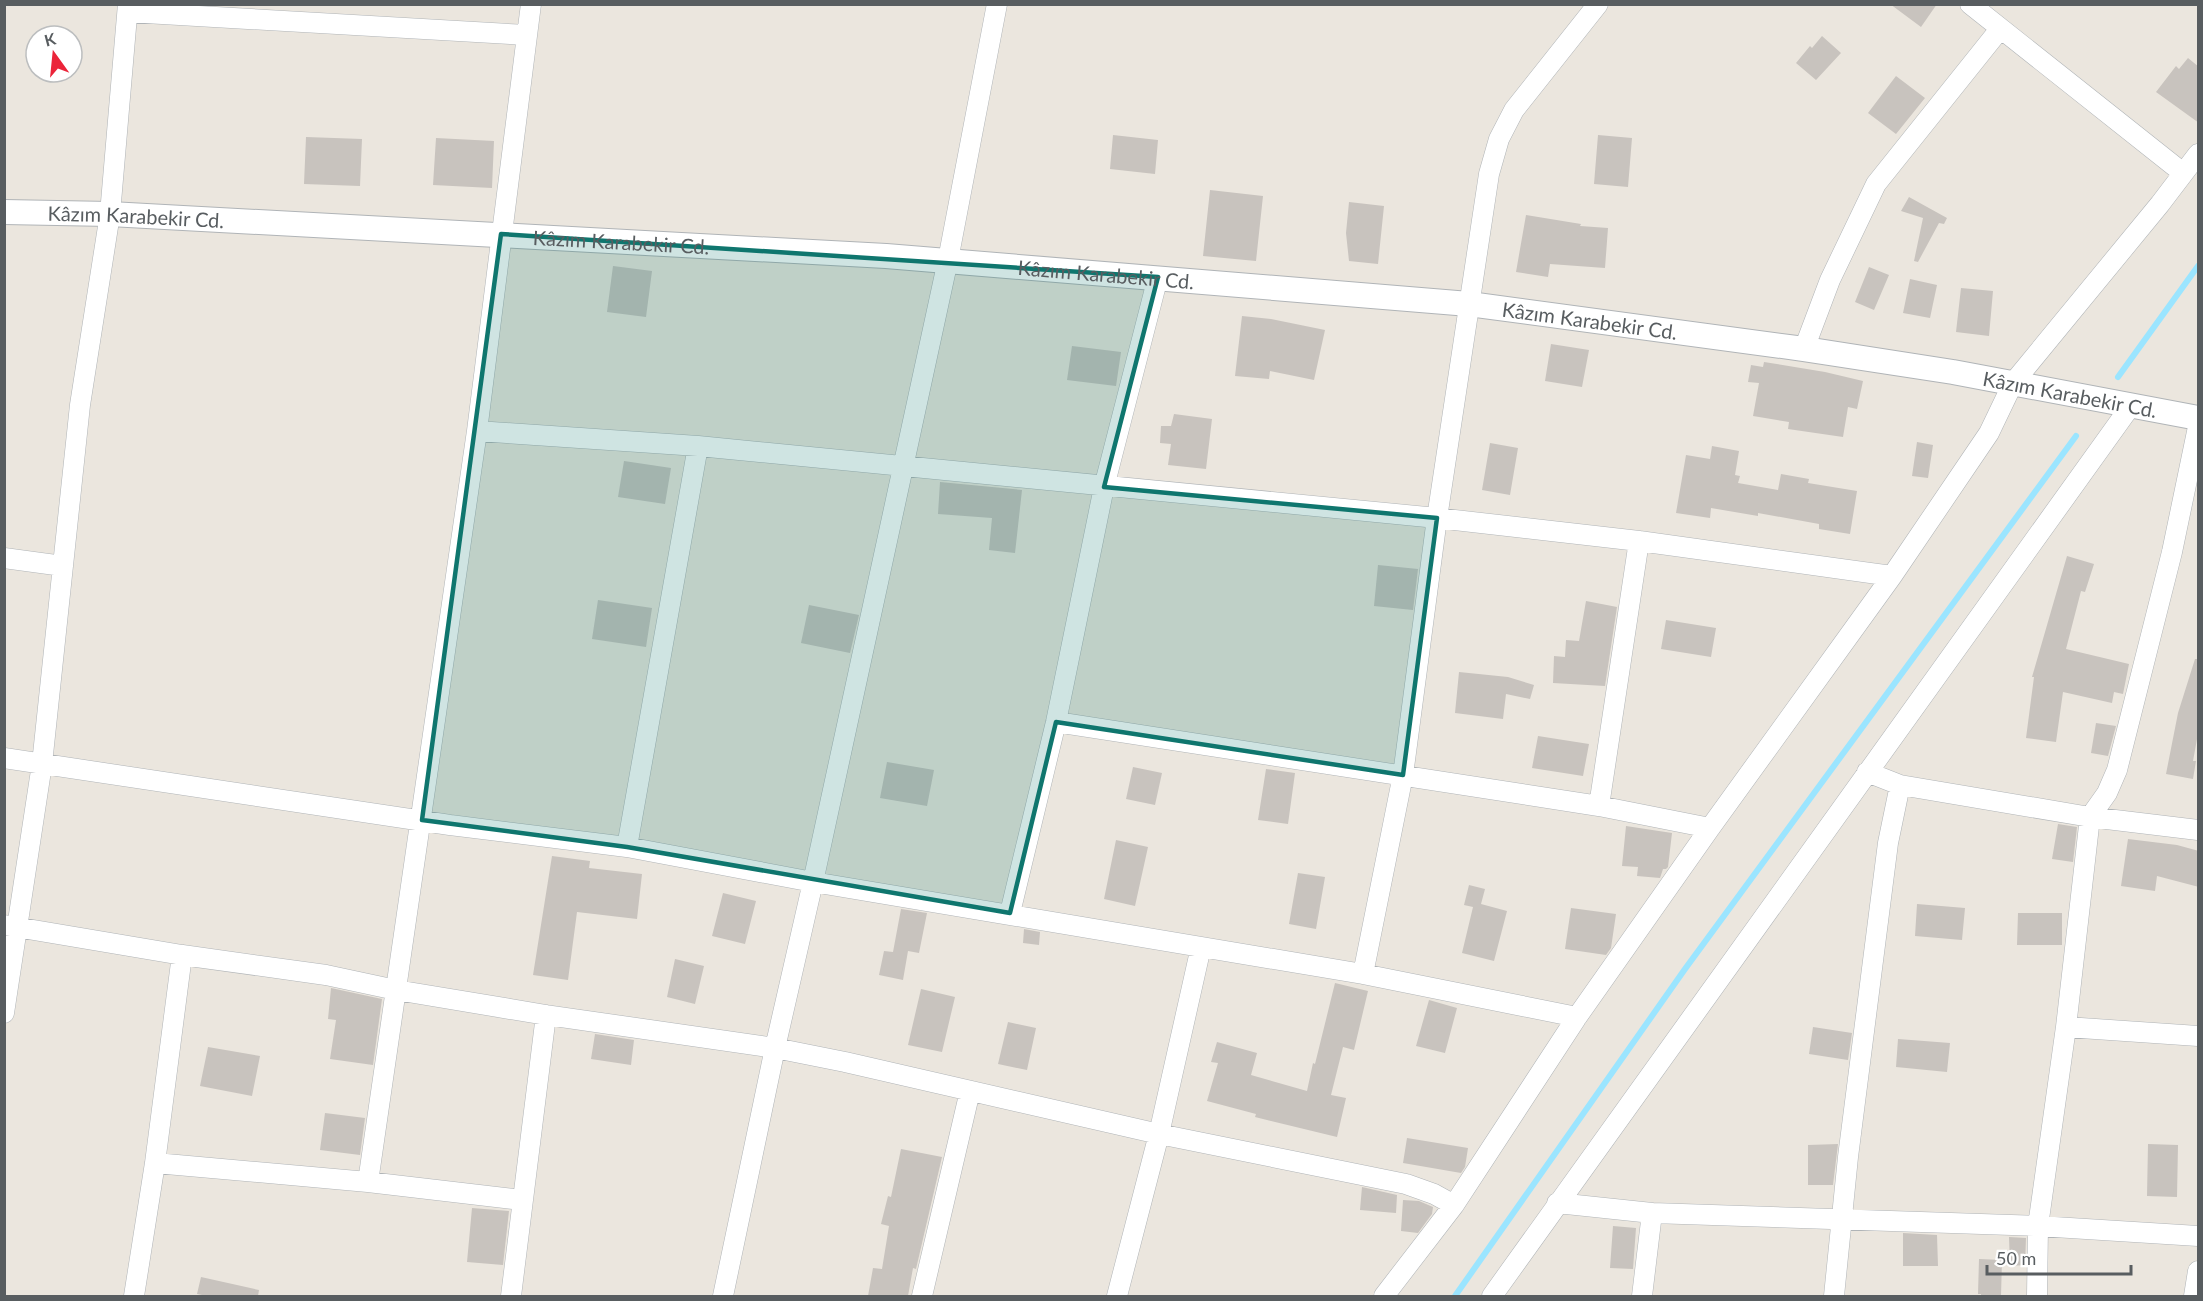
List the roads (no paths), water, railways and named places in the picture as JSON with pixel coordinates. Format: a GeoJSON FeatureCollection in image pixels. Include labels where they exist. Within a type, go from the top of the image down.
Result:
{"type":"FeatureCollection","features":[{"type":"Feature","properties":{"kind":"street"},"geometry":{"type":"LineString","coordinates":[[368,1182],[477,431],[531,4]]}},
{"type":"Feature","properties":{"kind":"street"},"geometry":{"type":"LineString","coordinates":[[723,1296],[775,1048],[948,260],[997,4]]}},
{"type":"Feature","properties":{"kind":"street"},"geometry":{"type":"LineString","coordinates":[[1363,974],[1403,775],[1437,519],[1489,174],[1499,139],[1514,110],[1598,4]]}},
{"type":"Feature","properties":{"kind":"street"},"geometry":{"type":"LineString","coordinates":[[1970,4],[2183,173]]}},
{"type":"Feature","properties":{"kind":"street"},"geometry":{"type":"LineString","coordinates":[[4,1013],[12,926],[42,764],[80,405],[110,214],[128,8],[527,34]]}},
{"type":"Feature","properties":{"kind":"street"},"geometry":{"type":"LineString","coordinates":[[1804,349],[1830,280],[1876,184],[2000,29]]}},
{"type":"Feature","properties":{"kind":"street"},"geometry":{"type":"LineString","coordinates":[[1384,1296],[1454,1205],[1577,1017],[1892,576],[1989,433],[2013,383],[2199,154]]}},
{"type":"Feature","properties":{"kind":"street","name":"Kâzım Karabekir Cd."},"geometry":{"type":"LineString","coordinates":[[4,212],[110,214],[948,260],[1469,304],[1804,349],[2013,383],[2130,407],[2199,418]]}},
{"type":"Feature","properties":{"kind":"street"},"geometry":{"type":"LineString","coordinates":[[1010,913],[1056,722],[1104,487],[1158,277]]}},
{"type":"Feature","properties":{"kind":"street"},"geometry":{"type":"LineString","coordinates":[[1492,1296],[2130,407]]}},
{"type":"Feature","properties":{"kind":"street"},"geometry":{"type":"LineString","coordinates":[[2037,1296],[2038,1226],[2066,1027],[2090,817],[2107,793],[2117,770],[2172,552],[2199,427]]}},
{"type":"Feature","properties":{"kind":"street"},"geometry":{"type":"LineString","coordinates":[[477,431],[698,446],[1437,519],[1639,541],[1892,576]]}},
{"type":"Feature","properties":{"kind":"street"},"geometry":{"type":"LineString","coordinates":[[627,847],[698,446]]}},
{"type":"Feature","properties":{"kind":"street"},"geometry":{"type":"LineString","coordinates":[[1599,806],[1639,541]]}},
{"type":"Feature","properties":{"kind":"street"},"geometry":{"type":"LineString","coordinates":[[4,558],[63,566]]}},
{"type":"Feature","properties":{"kind":"street"},"geometry":{"type":"LineString","coordinates":[[1056,722],[1599,806],[1710,828]]}},
{"type":"Feature","properties":{"kind":"street"},"geometry":{"type":"LineString","coordinates":[[4,758],[422,820],[627,847],[813,882],[1010,913],[1363,974],[1577,1017]]}},
{"type":"Feature","properties":{"kind":"street"},"geometry":{"type":"LineString","coordinates":[[1867,772],[1900,785],[2090,817],[2199,830]]}},
{"type":"Feature","properties":{"kind":"street"},"geometry":{"type":"LineString","coordinates":[[1834,1296],[1848,1157],[1885,867],[1900,785]]}},
{"type":"Feature","properties":{"kind":"street"},"geometry":{"type":"LineString","coordinates":[[12,926],[183,955],[326,975],[396,990],[546,1015],[775,1048],[1159,1134],[1406,1184],[1434,1194],[1454,1205]]}},
{"type":"Feature","properties":{"kind":"street"},"geometry":{"type":"LineString","coordinates":[[1117,1296],[1159,1134],[1202,947]]}},
{"type":"Feature","properties":{"kind":"street"},"geometry":{"type":"LineString","coordinates":[[134,1296],[155,1163],[183,955]]}},
{"type":"Feature","properties":{"kind":"street"},"geometry":{"type":"LineString","coordinates":[[511,1296],[546,1015]]}},
{"type":"Feature","properties":{"kind":"street"},"geometry":{"type":"LineString","coordinates":[[2066,1027],[2199,1036]]}},
{"type":"Feature","properties":{"kind":"street"},"geometry":{"type":"LineString","coordinates":[[922,1296],[970,1091]]}},
{"type":"Feature","properties":{"kind":"street"},"geometry":{"type":"LineString","coordinates":[[155,1163],[368,1182],[522,1200]]}},
{"type":"Feature","properties":{"kind":"street"},"geometry":{"type":"LineString","coordinates":[[1557,1203],[1652,1213],[2038,1226],[2199,1236]]}},
{"type":"Feature","properties":{"kind":"street"},"geometry":{"type":"LineString","coordinates":[[1642,1296],[1652,1213]]}},
{"type":"Feature","properties":{"kind":"street"},"geometry":{"type":"LineString","coordinates":[[2194,1296],[2199,1271]]}},
{"type":"Feature","properties":{"kind":"waterway"},"geometry":{"type":"LineString","coordinates":[[2118,377],[2198,266]]}},
{"type":"Feature","properties":{"kind":"waterway"},"geometry":{"type":"LineString","coordinates":[[1455,1296],[1685,969],[2076,436]]}}]}
